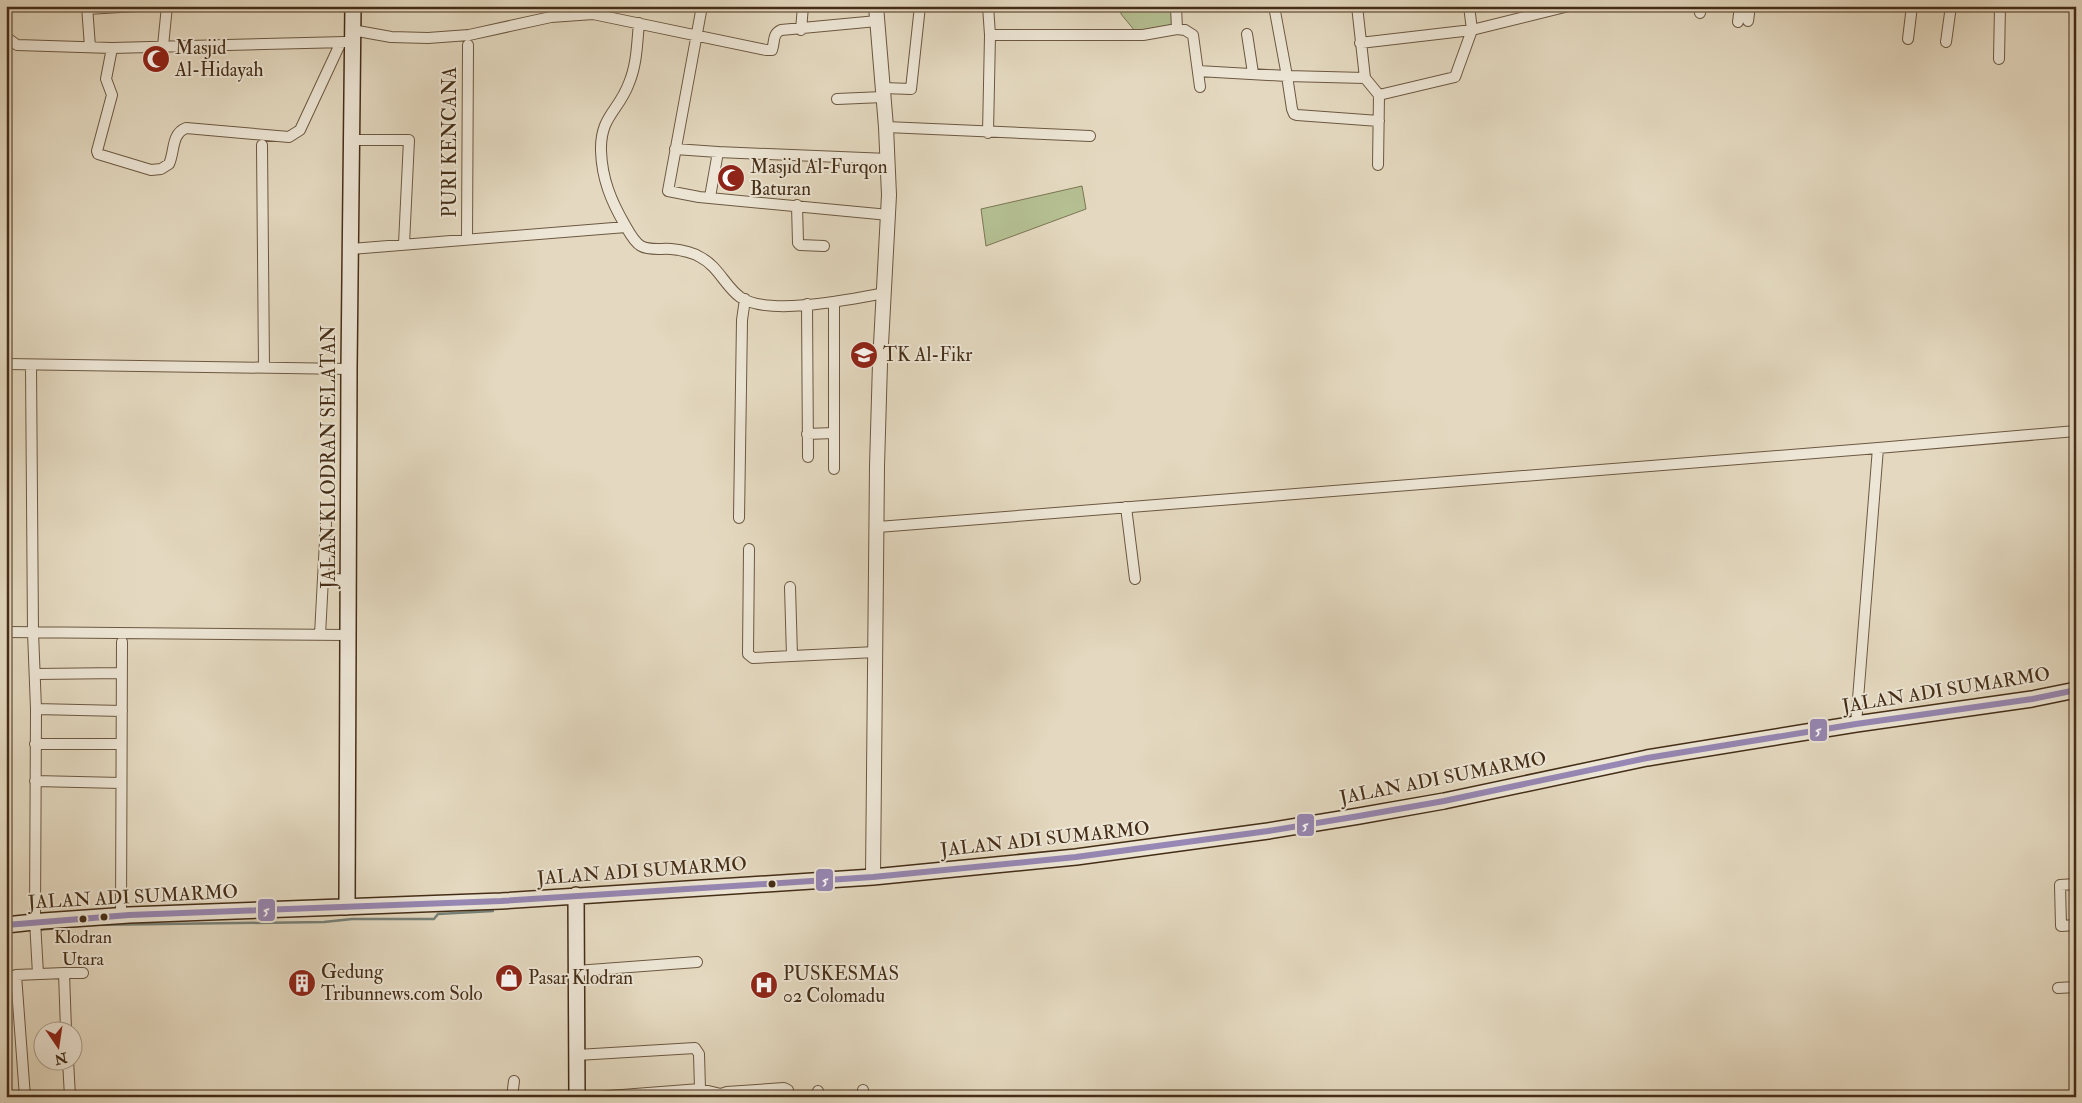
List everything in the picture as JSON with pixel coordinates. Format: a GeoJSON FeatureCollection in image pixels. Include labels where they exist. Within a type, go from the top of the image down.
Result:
{"type":"FeatureCollection","features":[{"type":"Feature","properties":{"kind":"main road","name":"JALAN KLODRAN SELATAN"},"geometry":{"type":"LineString","coordinates":[[347,907],[351,249],[349,38],[353,6]]}},
{"type":"Feature","properties":{"kind":"main road","name":"JALAN ADI SUMARMO"},"geometry":{"type":"LineString","coordinates":[[6,925],[36,928],[122,916],[501,901],[873,877],[1076,857],[1268,831],[1444,801],[1647,758],[1856,724],[2032,699],[2076,690]]}},
{"type":"Feature","properties":{"kind":"main road"},"geometry":{"type":"LineString","coordinates":[[576,895],[577,1032],[581,1055],[577,1097]]}},
{"type":"Feature","properties":{"kind":"street"},"geometry":{"type":"LineString","coordinates":[[90,47],[87,8],[136,6]]}},
{"type":"Feature","properties":{"kind":"street"},"geometry":{"type":"LineString","coordinates":[[163,46],[167,6]]}},
{"type":"Feature","properties":{"kind":"street"},"geometry":{"type":"LineString","coordinates":[[702,6],[668,192],[888,215]]}},
{"type":"Feature","properties":{"kind":"street"},"geometry":{"type":"LineString","coordinates":[[801,30],[803,6]]}},
{"type":"Feature","properties":{"kind":"street"},"geometry":{"type":"LineString","coordinates":[[873,877],[878,527],[877,466],[880,363],[888,215],[888,159],[876,6]]}},
{"type":"Feature","properties":{"kind":"street"},"geometry":{"type":"LineString","coordinates":[[837,99],[911,89],[920,6]]}},
{"type":"Feature","properties":{"kind":"street"},"geometry":{"type":"LineString","coordinates":[[988,6],[990,35],[988,133]]}},
{"type":"Feature","properties":{"kind":"street"},"geometry":{"type":"LineString","coordinates":[[1176,6],[1177,28]]}},
{"type":"Feature","properties":{"kind":"street"},"geometry":{"type":"LineString","coordinates":[[1274,6],[1294,114],[1379,121]]}},
{"type":"Feature","properties":{"kind":"street"},"geometry":{"type":"LineString","coordinates":[[1357,6],[1365,78],[1379,96],[1378,165]]}},
{"type":"Feature","properties":{"kind":"street"},"geometry":{"type":"LineString","coordinates":[[1379,96],[1455,77],[1472,30],[1469,6]]}},
{"type":"Feature","properties":{"kind":"street"},"geometry":{"type":"LineString","coordinates":[[1360,43],[1472,30],[1569,6]]}},
{"type":"Feature","properties":{"kind":"street"},"geometry":{"type":"LineString","coordinates":[[1740,6],[1743,22],[1750,6]]}},
{"type":"Feature","properties":{"kind":"street"},"geometry":{"type":"LineString","coordinates":[[1908,39],[1912,6]]}},
{"type":"Feature","properties":{"kind":"street"},"geometry":{"type":"LineString","coordinates":[[1946,42],[1951,6]]}},
{"type":"Feature","properties":{"kind":"street"},"geometry":{"type":"LineString","coordinates":[[1999,58],[2000,6]]}},
{"type":"Feature","properties":{"kind":"street"},"geometry":{"type":"LineString","coordinates":[[6,37],[13,40],[17,45],[112,48],[349,38],[428,38],[469,35],[551,17],[593,14],[770,50],[772,49],[776,32],[781,30],[801,30],[877,20]]}},
{"type":"Feature","properties":{"kind":"street"},"geometry":{"type":"LineString","coordinates":[[639,23],[635,64],[629,85],[603,126],[601,138],[603,174],[607,187],[632,237],[641,246],[674,249],[689,252],[702,258],[714,268],[740,297],[775,306],[834,302],[885,293]]}},
{"type":"Feature","properties":{"kind":"street"},"geometry":{"type":"LineString","coordinates":[[990,35],[1143,35],[1177,28],[1186,30],[1193,35],[1200,88]]}},
{"type":"Feature","properties":{"kind":"street"},"geometry":{"type":"LineString","coordinates":[[1247,34],[1253,74]]}},
{"type":"Feature","properties":{"kind":"street"},"geometry":{"type":"LineString","coordinates":[[112,48],[106,79],[112,95],[97,151],[98,154],[151,170],[161,169],[169,164],[175,136],[179,131],[186,128],[289,137],[296,134],[300,130],[349,38]]}},
{"type":"Feature","properties":{"kind":"street","name":"PURI KENCANA"},"geometry":{"type":"LineString","coordinates":[[467,239],[468,45]]}},
{"type":"Feature","properties":{"kind":"street"},"geometry":{"type":"LineString","coordinates":[[1198,70],[1287,76],[1365,78]]}},
{"type":"Feature","properties":{"kind":"street"},"geometry":{"type":"LineString","coordinates":[[886,127],[1090,136]]}},
{"type":"Feature","properties":{"kind":"street"},"geometry":{"type":"LineString","coordinates":[[350,140],[408,140],[404,244]]}},
{"type":"Feature","properties":{"kind":"street"},"geometry":{"type":"LineString","coordinates":[[262,146],[264,367]]}},
{"type":"Feature","properties":{"kind":"street"},"geometry":{"type":"LineString","coordinates":[[676,149],[888,159]]}},
{"type":"Feature","properties":{"kind":"street"},"geometry":{"type":"LineString","coordinates":[[710,197],[718,152]]}},
{"type":"Feature","properties":{"kind":"street"},"geometry":{"type":"LineString","coordinates":[[797,205],[798,243],[800,245],[824,246]]}},
{"type":"Feature","properties":{"kind":"street"},"geometry":{"type":"LineString","coordinates":[[351,249],[626,227]]}},
{"type":"Feature","properties":{"kind":"street"},"geometry":{"type":"LineString","coordinates":[[739,518],[742,320],[745,299]]}},
{"type":"Feature","properties":{"kind":"street"},"geometry":{"type":"LineString","coordinates":[[834,302],[834,469]]}},
{"type":"Feature","properties":{"kind":"street"},"geometry":{"type":"LineString","coordinates":[[807,304],[808,456]]}},
{"type":"Feature","properties":{"kind":"street"},"geometry":{"type":"LineString","coordinates":[[6,364],[349,369]]}},
{"type":"Feature","properties":{"kind":"street"},"geometry":{"type":"LineString","coordinates":[[31,365],[32,632],[36,709],[36,928],[38,974]]}},
{"type":"Feature","properties":{"kind":"street"},"geometry":{"type":"LineString","coordinates":[[878,527],[2075,431],[2076,438]]}},
{"type":"Feature","properties":{"kind":"street"},"geometry":{"type":"LineString","coordinates":[[807,434],[833,433]]}},
{"type":"Feature","properties":{"kind":"street"},"geometry":{"type":"LineString","coordinates":[[1856,724],[1878,448]]}},
{"type":"Feature","properties":{"kind":"street"},"geometry":{"type":"LineString","coordinates":[[1126,507],[1135,579]]}},
{"type":"Feature","properties":{"kind":"street"},"geometry":{"type":"LineString","coordinates":[[320,635],[326,523]]}},
{"type":"Feature","properties":{"kind":"street"},"geometry":{"type":"LineString","coordinates":[[749,549],[748,654],[753,658],[876,652]]}},
{"type":"Feature","properties":{"kind":"street"},"geometry":{"type":"LineString","coordinates":[[323,578],[348,580]]}},
{"type":"Feature","properties":{"kind":"street"},"geometry":{"type":"LineString","coordinates":[[790,587],[792,656]]}},
{"type":"Feature","properties":{"kind":"street"},"geometry":{"type":"LineString","coordinates":[[6,632],[348,635]]}},
{"type":"Feature","properties":{"kind":"street"},"geometry":{"type":"LineString","coordinates":[[122,642],[122,916]]}},
{"type":"Feature","properties":{"kind":"street"},"geometry":{"type":"LineString","coordinates":[[35,674],[122,673]]}},
{"type":"Feature","properties":{"kind":"street"},"geometry":{"type":"LineString","coordinates":[[36,709],[122,711]]}},
{"type":"Feature","properties":{"kind":"street"},"geometry":{"type":"LineString","coordinates":[[36,744],[121,744]]}},
{"type":"Feature","properties":{"kind":"street"},"geometry":{"type":"LineString","coordinates":[[35,781],[121,783]]}},
{"type":"Feature","properties":{"kind":"street"},"geometry":{"type":"LineString","coordinates":[[2076,884],[2060,885],[2061,926],[2076,925]]}},
{"type":"Feature","properties":{"kind":"street"},"geometry":{"type":"LineString","coordinates":[[576,971],[697,962]]}},
{"type":"Feature","properties":{"kind":"street"},"geometry":{"type":"LineString","coordinates":[[25,1097],[11,975],[83,972]]}},
{"type":"Feature","properties":{"kind":"street"},"geometry":{"type":"LineString","coordinates":[[64,973],[66,1020]]}},
{"type":"Feature","properties":{"kind":"street"},"geometry":{"type":"LineString","coordinates":[[2058,988],[2076,987]]}},
{"type":"Feature","properties":{"kind":"street"},"geometry":{"type":"LineString","coordinates":[[581,1055],[696,1048],[700,1056],[700,1089]]}},
{"type":"Feature","properties":{"kind":"street"},"geometry":{"type":"LineString","coordinates":[[69,1070],[70,1097]]}},
{"type":"Feature","properties":{"kind":"street"},"geometry":{"type":"LineString","coordinates":[[512,1097],[514,1080]]}},
{"type":"Feature","properties":{"kind":"street"},"geometry":{"type":"LineString","coordinates":[[596,1097],[700,1089],[720,1095],[727,1092],[784,1088],[788,1090],[789,1097]]}},
{"type":"Feature","properties":{"kind":"green space"},"geometry":{"type":"Polygon","coordinates":[[[1120,6],[1172,6],[1173,24],[1167,27],[1135,31],[1121,14],[1120,6]]]}},
{"type":"Feature","properties":{"kind":"green space"},"geometry":{"type":"Polygon","coordinates":[[[1082,186],[1086,209],[986,246],[981,209],[1082,186]]]}},
{"type":"Feature","properties":{"kind":"waterway"},"geometry":{"type":"LineString","coordinates":[[37,930],[89,925],[434,919],[438,914],[493,911]]}},
{"type":"Feature","properties":{"kind":"transit line","name":"5"},"geometry":{"type":"LineString","coordinates":[[6,925],[129,915],[501,901],[873,877],[1076,857],[1268,831],[1359,816],[1444,801],[1647,758],[1856,724],[2032,699],[2076,690]]}},
{"type":"Feature","properties":{"kind":"place","name":"Masjid Al-Hidayah"},"geometry":{"type":"Point","coordinates":[156,59]}},
{"type":"Feature","properties":{"kind":"place","name":"Masjid Al-Furqon Baturan"},"geometry":{"type":"Point","coordinates":[731,178]}},
{"type":"Feature","properties":{"kind":"place","name":"TK Al-Fikr"},"geometry":{"type":"Point","coordinates":[864,355]}},
{"type":"Feature","properties":{"kind":"place","name":"Klodran Utara"},"geometry":{"type":"Point","coordinates":[83,919]}},
{"type":"Feature","properties":{"kind":"place","name":"Pasar Klodran"},"geometry":{"type":"Point","coordinates":[509,978]}},
{"type":"Feature","properties":{"kind":"place","name":"Gedung Tribunnews.com Solo"},"geometry":{"type":"Point","coordinates":[302,983]}},
{"type":"Feature","properties":{"kind":"place","name":"PUSKESMAS 02 Colomadu"},"geometry":{"type":"Point","coordinates":[764,985]}}]}
